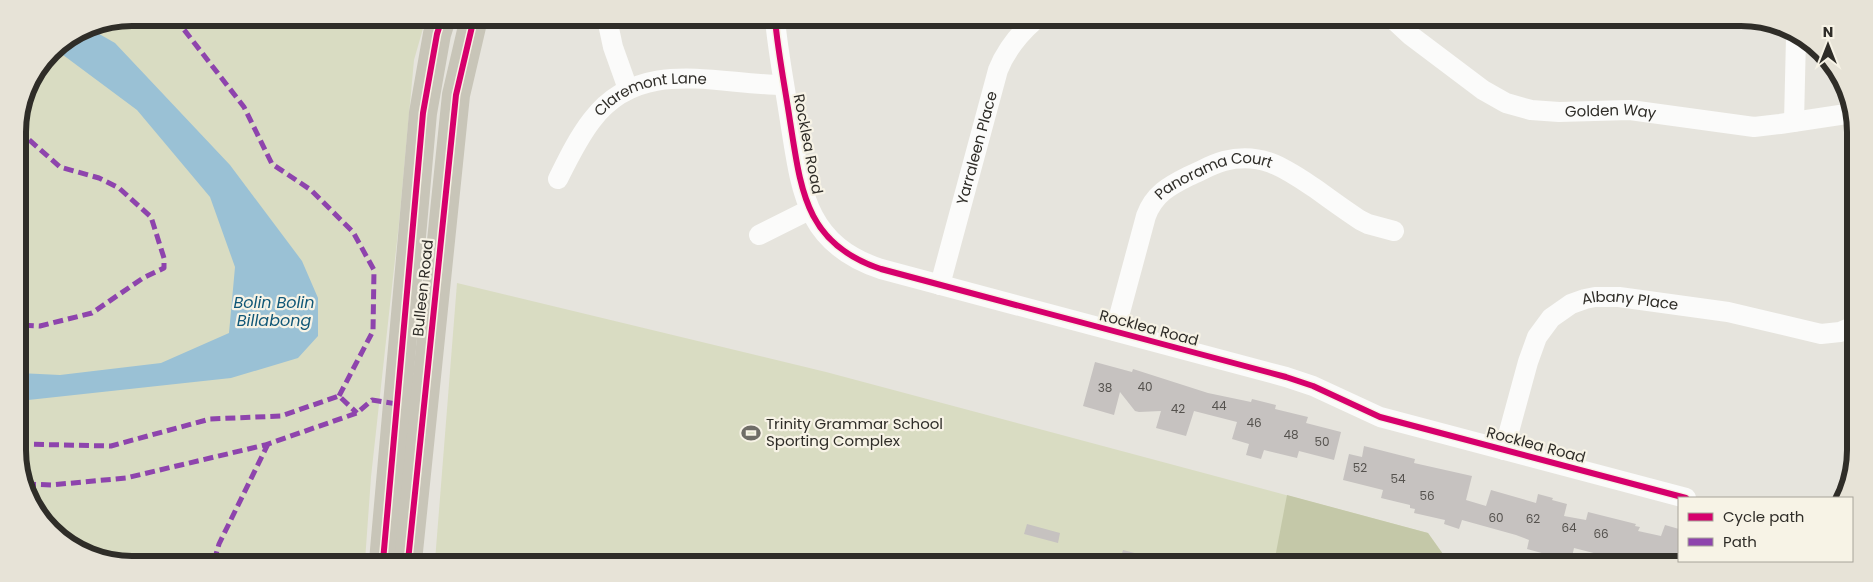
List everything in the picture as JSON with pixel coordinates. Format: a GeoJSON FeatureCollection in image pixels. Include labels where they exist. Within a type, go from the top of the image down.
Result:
{"type":"FeatureCollection","features":[{"type":"Feature","properties":{"kind":"highway","name":"Bulleen Road"},"geometry":{"type":"LineString","coordinates":[[383,556],[423,113],[440,26]]}},
{"type":"Feature","properties":{"kind":"highway","name":"Bulleen Road"},"geometry":{"type":"LineString","coordinates":[[409,556],[456,95],[472,26]]}},
{"type":"Feature","properties":{"kind":"street"},"geometry":{"type":"LineString","coordinates":[[608,26],[613,47],[628,89]]}},
{"type":"Feature","properties":{"kind":"street","name":"Rocklea Road"},"geometry":{"type":"LineString","coordinates":[[776,26],[800,178],[810,210],[827,236],[838,247],[853,257],[874,267],[1300,381],[1380,417],[1682,497]]}},
{"type":"Feature","properties":{"kind":"street","name":"Yarraleen Place"},"geometry":{"type":"LineString","coordinates":[[940,285],[998,70],[1015,40],[1029,26]]}},
{"type":"Feature","properties":{"kind":"street","name":"Golden Way"},"geometry":{"type":"LineString","coordinates":[[1400,26],[1482,90],[1520,108],[1544,112],[1630,110],[1754,127],[1845,114]]}},
{"type":"Feature","properties":{"kind":"street"},"geometry":{"type":"LineString","coordinates":[[1794,122],[1796,42]]}},
{"type":"Feature","properties":{"kind":"street","name":"Claremont Lane"},"geometry":{"type":"LineString","coordinates":[[558,179],[583,131],[593,117],[604,106],[628,89],[647,82],[679,78],[784,85]]}},
{"type":"Feature","properties":{"kind":"street","name":"Panorama Court"},"geometry":{"type":"LineString","coordinates":[[1115,331],[1149,207],[1165,188],[1215,164],[1250,158],[1271,162],[1292,173],[1360,220],[1394,232]]}},
{"type":"Feature","properties":{"kind":"street"},"geometry":{"type":"LineString","coordinates":[[759,235],[810,210]]}},
{"type":"Feature","properties":{"kind":"street","name":"Albany Place"},"geometry":{"type":"LineString","coordinates":[[1504,450],[1528,362],[1537,337],[1551,318],[1571,304],[1584,299],[1619,296],[1728,312],[1821,334],[1840,332],[1847,328]]}},
{"type":"Feature","properties":{"kind":"green space"},"geometry":{"type":"Polygon","coordinates":[[[132,26],[424,26],[414,60],[399,223],[371,477],[365,556],[118,555],[92,548],[79,542],[57,525],[40,503],[28,471],[26,457],[26,125],[37,85],[57,57],[73,44],[98,32],[132,26]]]}},
{"type":"Feature","properties":{"kind":"green space","name":"Trinity Grammar School Sporting Complex"},"geometry":{"type":"Polygon","coordinates":[[[457,283],[826,372],[1428,533],[1444,556],[435,556],[457,283]]]}},
{"type":"Feature","properties":{"kind":"green space"},"geometry":{"type":"Polygon","coordinates":[[[1287,495],[1428,533],[1444,556],[1275,556],[1287,495]]]}},
{"type":"Feature","properties":{"kind":"water","name":"Bolin Bolin Billabong"},"geometry":{"type":"Polygon","coordinates":[[[97,33],[115,43],[230,165],[302,261],[318,298],[318,336],[298,358],[231,378],[26,400],[26,373],[60,375],[161,363],[229,333],[235,267],[210,197],[137,110],[61,54],[79,40],[97,33]]]}},
{"type":"Feature","properties":{"kind":"building"},"geometry":{"type":"Polygon","coordinates":[[[1095,362],[1132,372],[1133,369],[1208,393],[1251,402],[1252,399],[1276,405],[1275,409],[1308,417],[1306,423],[1341,432],[1334,460],[1299,451],[1297,458],[1264,450],[1261,459],[1246,455],[1249,444],[1232,439],[1237,422],[1194,411],[1186,436],[1156,428],[1161,411],[1135,411],[1120,392],[1114,415],[1083,406],[1095,362]]]}},
{"type":"Feature","properties":{"kind":"building"},"geometry":{"type":"Polygon","coordinates":[[[1364,446],[1415,459],[1414,463],[1472,476],[1466,500],[1486,506],[1491,490],[1536,503],[1538,494],[1567,504],[1564,516],[1586,520],[1588,512],[1636,524],[1635,526],[1640,527],[1638,531],[1661,536],[1665,525],[1678,529],[1678,556],[1605,556],[1574,548],[1572,556],[1553,556],[1527,549],[1529,540],[1516,535],[1462,520],[1459,529],[1444,524],[1445,520],[1414,513],[1415,509],[1410,508],[1410,505],[1381,498],[1383,490],[1343,480],[1349,454],[1362,457],[1364,446]]]}},
{"type":"Feature","properties":{"kind":"building"},"geometry":{"type":"Polygon","coordinates":[[[1027,524],[1060,533],[1058,543],[1024,534],[1027,524]]]}},
{"type":"Feature","properties":{"kind":"building"},"geometry":{"type":"Polygon","coordinates":[[[1123,550],[1146,556],[1121,556],[1123,550]]]}},
{"type":"Feature","properties":{"kind":"marked path"},"geometry":{"type":"LineString","coordinates":[[181,26],[244,107],[272,164],[311,190],[353,232],[374,270],[373,331],[339,396]]}},
{"type":"Feature","properties":{"kind":"marked path"},"geometry":{"type":"LineString","coordinates":[[26,137],[60,167],[99,178],[119,188],[151,217],[164,258],[164,268],[143,278],[92,313],[40,326],[26,325]]}},
{"type":"Feature","properties":{"kind":"marked path"},"geometry":{"type":"LineString","coordinates":[[26,444],[111,446],[210,419],[281,416],[339,396],[357,413]]}},
{"type":"Feature","properties":{"kind":"marked path"},"geometry":{"type":"LineString","coordinates":[[32,484],[51,485],[126,478],[265,445],[357,413],[372,400],[397,404]]}},
{"type":"Feature","properties":{"kind":"marked path"},"geometry":{"type":"LineString","coordinates":[[215,556],[219,544],[268,444]]}},
{"type":"Feature","properties":{"kind":"cycle path"},"geometry":{"type":"LineString","coordinates":[[383,556],[423,113],[440,26]]}},
{"type":"Feature","properties":{"kind":"cycle path"},"geometry":{"type":"LineString","coordinates":[[409,556],[456,95],[472,26]]}},
{"type":"Feature","properties":{"kind":"cycle path"},"geometry":{"type":"LineString","coordinates":[[776,26],[798,170],[804,192],[811,212],[822,229],[836,245],[856,258],[881,269],[1286,377],[1313,386],[1380,417],[1682,497]]}},
{"type":"Feature","properties":{"kind":"place","name":"Trinity Grammar School Sporting Complex"},"geometry":{"type":"Point","coordinates":[751,433]}}]}
